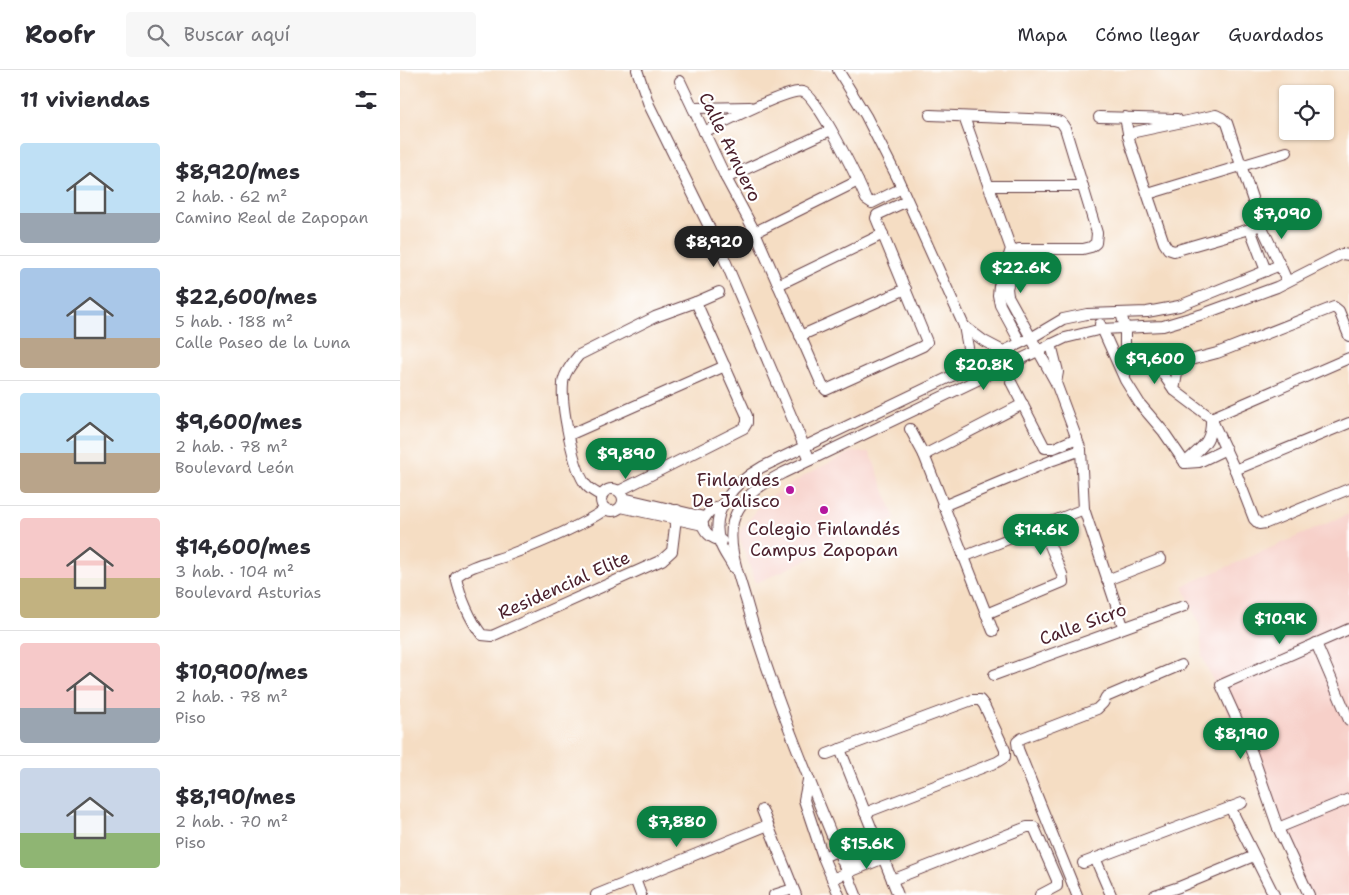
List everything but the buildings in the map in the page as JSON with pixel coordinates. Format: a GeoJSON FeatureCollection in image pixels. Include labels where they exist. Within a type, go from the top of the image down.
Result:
{"type":"FeatureCollection","features":[{"type":"Feature","properties":{"kind":"street"},"geometry":{"type":"LineString","coordinates":[[636,70],[649,105],[720,251],[810,460]]}},
{"type":"Feature","properties":{"kind":"street"},"geometry":{"type":"LineString","coordinates":[[839,70],[866,116],[902,188],[964,326],[969,353],[960,372]]}},
{"type":"Feature","properties":{"kind":"street","name":"Calle Arnuero"},"geometry":{"type":"LineString","coordinates":[[680,81],[726,178],[755,232],[822,385],[826,390],[923,346],[927,342],[906,289]]}},
{"type":"Feature","properties":{"kind":"street"},"geometry":{"type":"LineString","coordinates":[[704,132],[754,107],[802,91],[810,96],[831,130],[866,199],[872,203],[902,188]]}},
{"type":"Feature","properties":{"kind":"street"},"geometry":{"type":"LineString","coordinates":[[693,108],[754,107]]}},
{"type":"Feature","properties":{"kind":"street"},"geometry":{"type":"LineString","coordinates":[[930,115],[1062,122],[1065,128],[1097,233],[1096,243],[1091,247],[1083,249],[1019,249],[1007,288],[1008,296],[1038,350],[1044,365],[1056,383],[1077,438],[1081,450],[1084,509],[1123,626]]}},
{"type":"Feature","properties":{"kind":"street"},"geometry":{"type":"LineString","coordinates":[[1128,136],[1135,132],[1216,115],[1222,118],[1227,124],[1242,165],[1261,225],[1288,281]]}},
{"type":"Feature","properties":{"kind":"street"},"geometry":{"type":"LineString","coordinates":[[964,117],[1012,249],[999,286],[1000,305],[1020,342]]}},
{"type":"Feature","properties":{"kind":"street"},"geometry":{"type":"LineString","coordinates":[[1099,117],[1193,120]]}},
{"type":"Feature","properties":{"kind":"street"},"geometry":{"type":"LineString","coordinates":[[1126,117],[1128,136],[1164,243],[1174,251],[1250,229],[1313,205]]}},
{"type":"Feature","properties":{"kind":"street"},"geometry":{"type":"LineString","coordinates":[[726,178],[831,130]]}},
{"type":"Feature","properties":{"kind":"street"},"geometry":{"type":"LineString","coordinates":[[1148,194],[1287,152]]}},
{"type":"Feature","properties":{"kind":"street"},"geometry":{"type":"LineString","coordinates":[[755,232],[858,181]]}},
{"type":"Feature","properties":{"kind":"street"},"geometry":{"type":"LineString","coordinates":[[989,186],[1083,186]]}},
{"type":"Feature","properties":{"kind":"street"},"geometry":{"type":"LineString","coordinates":[[800,336],[906,289],[877,221],[877,216],[907,201]]}},
{"type":"Feature","properties":{"kind":"street"},"geometry":{"type":"LineString","coordinates":[[1250,229],[1266,271]]}},
{"type":"Feature","properties":{"kind":"street"},"geometry":{"type":"LineString","coordinates":[[778,285],[883,234]]}},
{"type":"Feature","properties":{"kind":"street"},"geometry":{"type":"LineString","coordinates":[[856,895],[808,780],[758,646],[740,578],[732,538],[733,523],[745,499],[770,480],[1065,338],[1102,329],[1163,326],[1203,314],[1277,287],[1342,254],[1349,255]]}},
{"type":"Feature","properties":{"kind":"street"},"geometry":{"type":"LineString","coordinates":[[740,578],[719,541],[718,525],[723,504],[739,482],[750,474],[804,446],[1031,338],[1063,319],[1095,314],[1147,312],[1179,306],[1280,265]]}},
{"type":"Feature","properties":{"kind":"street"},"geometry":{"type":"LineString","coordinates":[[602,496],[594,492],[583,481],[578,471],[569,435],[562,383],[571,364],[579,355],[655,317],[719,292]]}},
{"type":"Feature","properties":{"kind":"street"},"geometry":{"type":"LineString","coordinates":[[696,302],[747,416],[747,423],[744,428],[621,499],[614,511],[606,509],[601,503],[602,496],[607,490],[611,489],[621,499],[703,521]]}},
{"type":"Feature","properties":{"kind":"street"},"geometry":{"type":"LineString","coordinates":[[1143,367],[1179,363],[1216,353],[1334,307],[1339,311],[1349,336]]}},
{"type":"Feature","properties":{"kind":"street"},"geometry":{"type":"LineString","coordinates":[[1121,313],[1125,328],[1125,380]]}},
{"type":"Feature","properties":{"kind":"street"},"geometry":{"type":"LineString","coordinates":[[1095,314],[1125,380],[1140,404],[1163,431],[1185,463]]}},
{"type":"Feature","properties":{"kind":"street"},"geometry":{"type":"LineString","coordinates":[[964,326],[984,341],[1003,351]]}},
{"type":"Feature","properties":{"kind":"street"},"geometry":{"type":"LineString","coordinates":[[1051,344],[1058,372],[1056,383]]}},
{"type":"Feature","properties":{"kind":"street"},"geometry":{"type":"LineString","coordinates":[[1211,418],[1349,358]]}},
{"type":"Feature","properties":{"kind":"street"},"geometry":{"type":"LineString","coordinates":[[1174,390],[1179,363]]}},
{"type":"Feature","properties":{"kind":"street"},"geometry":{"type":"LineString","coordinates":[[1160,365],[1163,374],[1174,390],[1211,418],[1236,470],[1254,519],[1259,524],[1266,523],[1349,489]]}},
{"type":"Feature","properties":{"kind":"street"},"geometry":{"type":"LineString","coordinates":[[569,435],[725,366]]}},
{"type":"Feature","properties":{"kind":"street"},"geometry":{"type":"LineString","coordinates":[[1011,382],[1045,448],[1054,448],[1077,438]]}},
{"type":"Feature","properties":{"kind":"street"},"geometry":{"type":"LineString","coordinates":[[898,401],[904,415]]}},
{"type":"Feature","properties":{"kind":"street"},"geometry":{"type":"LineString","coordinates":[[924,455],[1023,404]]}},
{"type":"Feature","properties":{"kind":"street"},"geometry":{"type":"LineString","coordinates":[[1185,463],[1208,440],[1211,431],[1211,418]]}},
{"type":"Feature","properties":{"kind":"street"},"geometry":{"type":"LineString","coordinates":[[1236,470],[1349,423]]}},
{"type":"Feature","properties":{"kind":"street"},"geometry":{"type":"LineString","coordinates":[[910,429],[924,455],[993,632]]}},
{"type":"Feature","properties":{"kind":"street"},"geometry":{"type":"LineString","coordinates":[[943,506],[1081,450]]}},
{"type":"Feature","properties":{"kind":"street"},"geometry":{"type":"LineString","coordinates":[[1185,463],[1199,462],[1226,450]]}},
{"type":"Feature","properties":{"kind":"street"},"geometry":{"type":"LineString","coordinates":[[703,521],[711,510],[723,504]]}},
{"type":"Feature","properties":{"kind":"street","name":"Residencial Elite"},"geometry":{"type":"LineString","coordinates":[[606,509],[560,533],[507,556],[463,571],[456,577],[476,627],[482,635],[492,636],[662,560],[672,551],[676,514]]}},
{"type":"Feature","properties":{"kind":"street"},"geometry":{"type":"LineString","coordinates":[[963,557],[1084,509]]}},
{"type":"Feature","properties":{"kind":"street"},"geometry":{"type":"LineString","coordinates":[[703,521],[706,532],[719,541],[732,538]]}},
{"type":"Feature","properties":{"kind":"street"},"geometry":{"type":"LineString","coordinates":[[986,614],[1062,582],[1062,574],[1042,526]]}},
{"type":"Feature","properties":{"kind":"street"},"geometry":{"type":"LineString","coordinates":[[1107,580],[1161,559]]}},
{"type":"Feature","properties":{"kind":"street","name":"Calle Sicro"},"geometry":{"type":"LineString","coordinates":[[994,675],[1123,626],[1184,606]]}},
{"type":"Feature","properties":{"kind":"street"},"geometry":{"type":"LineString","coordinates":[[1308,895],[1278,828],[1252,753],[1221,685],[1349,629]]}},
{"type":"Feature","properties":{"kind":"street"},"geometry":{"type":"LineString","coordinates":[[1316,644],[1349,720]]}},
{"type":"Feature","properties":{"kind":"street"},"geometry":{"type":"LineString","coordinates":[[1077,895],[1018,749],[1018,742],[1022,738],[1097,709],[1103,703],[1106,696],[1181,665]]}},
{"type":"Feature","properties":{"kind":"street"},"geometry":{"type":"LineString","coordinates":[[827,754],[972,700],[980,700],[984,705],[1005,750],[1005,757],[997,762],[866,813]]}},
{"type":"Feature","properties":{"kind":"street"},"geometry":{"type":"LineString","coordinates":[[840,749],[898,895]]}},
{"type":"Feature","properties":{"kind":"street"},"geometry":{"type":"LineString","coordinates":[[808,780],[804,800],[823,857],[839,895]]}},
{"type":"Feature","properties":{"kind":"street"},"geometry":{"type":"LineString","coordinates":[[1278,828],[1349,798]]}},
{"type":"Feature","properties":{"kind":"street"},"geometry":{"type":"LineString","coordinates":[[1083,863],[1242,803]]}},
{"type":"Feature","properties":{"kind":"street"},"geometry":{"type":"LineString","coordinates":[[1230,808],[1274,895]]}},
{"type":"Feature","properties":{"kind":"street"},"geometry":{"type":"LineString","coordinates":[[762,810],[794,892],[774,895]]}},
{"type":"Feature","properties":{"kind":"street"},"geometry":{"type":"LineString","coordinates":[[596,895],[768,825]]}},
{"type":"Feature","properties":{"kind":"street"},"geometry":{"type":"LineString","coordinates":[[892,880],[1027,827],[1034,827],[1057,880],[1057,886],[1040,895]]}},
{"type":"Feature","properties":{"kind":"street"},"geometry":{"type":"LineString","coordinates":[[823,857],[839,853],[876,838]]}},
{"type":"Feature","properties":{"kind":"street"},"geometry":{"type":"LineString","coordinates":[[832,879],[846,870],[882,854]]}},
{"type":"Feature","properties":{"kind":"street"},"geometry":{"type":"LineString","coordinates":[[1156,895],[1180,891],[1254,856]]}},
{"type":"Feature","properties":{"kind":"street"},"geometry":{"type":"LineString","coordinates":[[1095,858],[1111,895]]}},
{"type":"Feature","properties":{"kind":"street"},"geometry":{"type":"LineString","coordinates":[[635,879],[641,895]]}},
{"type":"Feature","properties":{"kind":"shaded area","name":"Colegio Finlandés Campus Zapopan"},"geometry":{"type":"Polygon","coordinates":[[[851,452],[870,452],[895,519],[756,583],[738,534],[763,502],[807,474],[851,452]]]}},
{"type":"Feature","properties":{"kind":"shaded area"},"geometry":{"type":"Polygon","coordinates":[[[1349,514],[1349,893],[1343,895],[1309,895],[1202,656],[1200,626],[1183,586],[1349,514]]]}},
{"type":"Feature","properties":{"kind":"place","name":"Finlandes De Jalisco"},"geometry":{"type":"Point","coordinates":[790,490]}},
{"type":"Feature","properties":{"kind":"place","name":"Colegio Finlandés Campus Zapopan"},"geometry":{"type":"Point","coordinates":[824,510]}}]}
